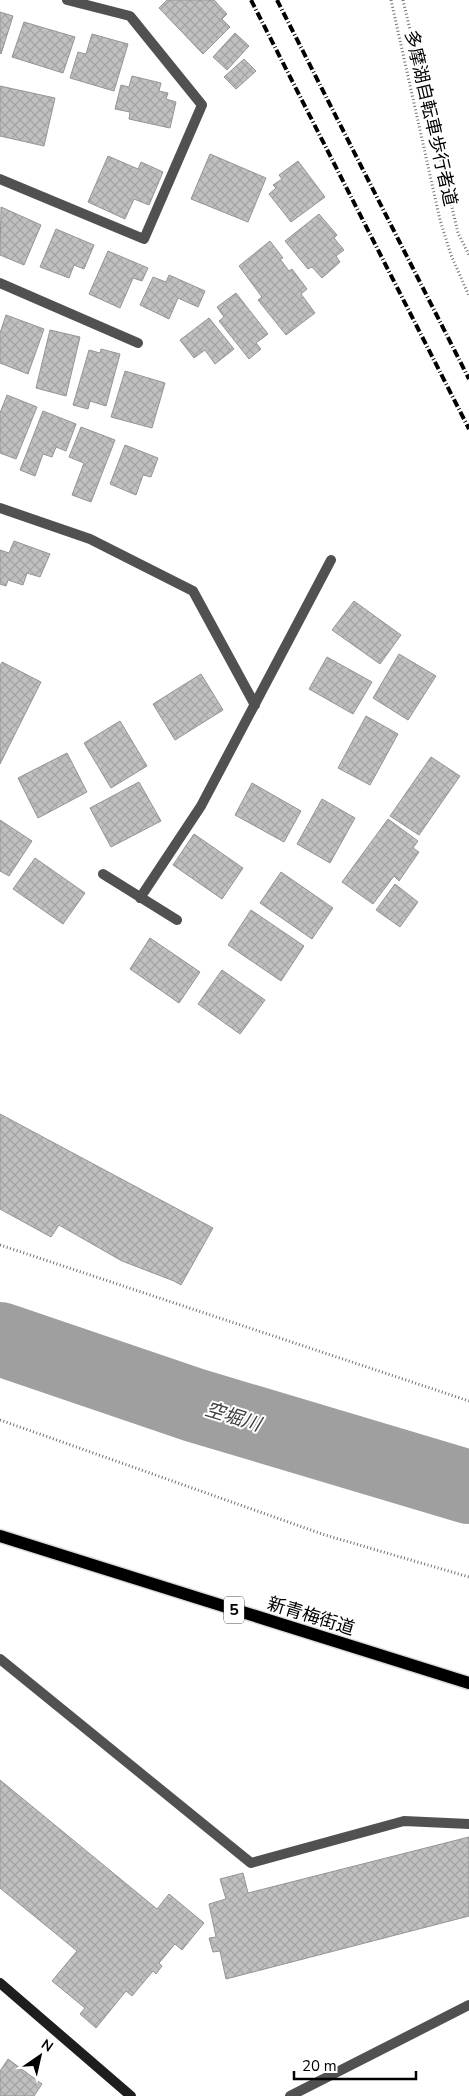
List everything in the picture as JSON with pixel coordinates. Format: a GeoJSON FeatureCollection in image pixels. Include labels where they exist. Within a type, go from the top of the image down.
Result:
{"type":"FeatureCollection","features":[{"type":"Feature","properties":{"kind":"main road","name":"新青梅街道"},"geometry":{"type":"LineString","coordinates":[[0,1536],[469,1683]]}},
{"type":"Feature","properties":{"kind":"street"},"geometry":{"type":"LineString","coordinates":[[0,179],[144,239],[202,105],[130,16],[67,0]]}},
{"type":"Feature","properties":{"kind":"street"},"geometry":{"type":"LineString","coordinates":[[0,283],[138,343]]}},
{"type":"Feature","properties":{"kind":"street"},"geometry":{"type":"LineString","coordinates":[[0,508],[90,539],[193,591],[255,705]]}},
{"type":"Feature","properties":{"kind":"street"},"geometry":{"type":"LineString","coordinates":[[140,898],[201,806],[331,560]]}},
{"type":"Feature","properties":{"kind":"street"},"geometry":{"type":"LineString","coordinates":[[103,874],[176,920]]}},
{"type":"Feature","properties":{"kind":"street"},"geometry":{"type":"LineString","coordinates":[[0,1659],[251,1863],[404,1821],[469,1824]]}},
{"type":"Feature","properties":{"kind":"street"},"geometry":{"type":"LineString","coordinates":[[0,1983],[131,2096]]}},
{"type":"Feature","properties":{"kind":"street"},"geometry":{"type":"LineString","coordinates":[[290,2096],[469,2005]]}},
{"type":"Feature","properties":{"kind":"path","name":"多摩湖自転車歩行者道"},"geometry":{"type":"LineString","coordinates":[[391,0],[440,220],[458,272],[469,296]]}},
{"type":"Feature","properties":{"kind":"path"},"geometry":{"type":"LineString","coordinates":[[403,0],[458,233],[469,255]]}},
{"type":"Feature","properties":{"kind":"path"},"geometry":{"type":"LineString","coordinates":[[0,1244],[469,1401]]}},
{"type":"Feature","properties":{"kind":"path"},"geometry":{"type":"LineString","coordinates":[[0,1420],[325,1534],[469,1577]]}},
{"type":"Feature","properties":{"kind":"building"},"geometry":{"type":"Polygon","coordinates":[[[167,0],[214,0],[227,14],[222,19],[230,27],[203,54],[159,8],[167,0]]]}},
{"type":"Feature","properties":{"kind":"building"},"geometry":{"type":"Polygon","coordinates":[[[0,12],[13,16],[1,54],[0,53],[0,12]]]}},
{"type":"Feature","properties":{"kind":"building"},"geometry":{"type":"Polygon","coordinates":[[[24,22],[75,37],[63,73],[12,57],[24,22]]]}},
{"type":"Feature","properties":{"kind":"building"},"geometry":{"type":"Polygon","coordinates":[[[235,33],[249,46],[227,70],[213,57],[235,33]]]}},
{"type":"Feature","properties":{"kind":"building"},"geometry":{"type":"Polygon","coordinates":[[[92,34],[128,44],[114,91],[70,78],[78,52],[86,54],[92,34]]]}},
{"type":"Feature","properties":{"kind":"building"},"geometry":{"type":"Polygon","coordinates":[[[244,59],[256,71],[236,89],[224,77],[244,59]]]}},
{"type":"Feature","properties":{"kind":"building"},"geometry":{"type":"Polygon","coordinates":[[[132,76],[161,83],[159,91],[168,93],[166,99],[176,102],[170,128],[129,119],[130,112],[115,109],[121,85],[129,87],[132,76]]]}},
{"type":"Feature","properties":{"kind":"building"},"geometry":{"type":"Polygon","coordinates":[[[0,86],[55,98],[44,146],[0,136],[0,86]]]}},
{"type":"Feature","properties":{"kind":"building"},"geometry":{"type":"Polygon","coordinates":[[[210,154],[266,178],[248,222],[191,199],[210,154]]]}},
{"type":"Feature","properties":{"kind":"building"},"geometry":{"type":"Polygon","coordinates":[[[108,156],[138,169],[141,162],[163,172],[149,205],[134,199],[125,219],[88,202],[108,156]]]}},
{"type":"Feature","properties":{"kind":"building"},"geometry":{"type":"Polygon","coordinates":[[[298,161],[325,197],[291,222],[269,194],[276,188],[273,185],[282,179],[279,175],[298,161]]]}},
{"type":"Feature","properties":{"kind":"building"},"geometry":{"type":"Polygon","coordinates":[[[1,207],[41,225],[24,265],[0,255],[1,207]]]}},
{"type":"Feature","properties":{"kind":"building"},"geometry":{"type":"Polygon","coordinates":[[[319,214],[337,235],[334,238],[344,250],[336,256],[340,262],[322,278],[312,267],[308,269],[285,241],[319,214]]]}},
{"type":"Feature","properties":{"kind":"building"},"geometry":{"type":"Polygon","coordinates":[[[56,229],[94,245],[84,269],[74,265],[69,278],[40,267],[56,229]]]}},
{"type":"Feature","properties":{"kind":"building"},"geometry":{"type":"Polygon","coordinates":[[[270,241],[283,258],[280,259],[289,271],[292,269],[307,289],[301,294],[315,313],[286,335],[258,300],[262,297],[239,266],[270,241]]]}},
{"type":"Feature","properties":{"kind":"building"},"geometry":{"type":"Polygon","coordinates":[[[108,251],[148,268],[142,281],[133,278],[120,308],[89,294],[108,251]]]}},
{"type":"Feature","properties":{"kind":"building"},"geometry":{"type":"Polygon","coordinates":[[[169,275],[205,291],[198,307],[178,298],[169,319],[140,305],[153,277],[166,282],[169,275]]]}},
{"type":"Feature","properties":{"kind":"building"},"geometry":{"type":"Polygon","coordinates":[[[236,293],[268,334],[256,343],[261,349],[249,359],[219,321],[224,317],[217,307],[236,293]]]}},
{"type":"Feature","properties":{"kind":"building"},"geometry":{"type":"Polygon","coordinates":[[[6,315],[44,329],[28,374],[0,363],[0,333],[6,315]]]}},
{"type":"Feature","properties":{"kind":"building"},"geometry":{"type":"Polygon","coordinates":[[[209,318],[234,349],[215,364],[205,350],[194,358],[180,340],[209,318]]]}},
{"type":"Feature","properties":{"kind":"building"},"geometry":{"type":"Polygon","coordinates":[[[50,330],[80,337],[66,396],[36,388],[50,330]]]}},
{"type":"Feature","properties":{"kind":"building"},"geometry":{"type":"Polygon","coordinates":[[[101,349],[120,354],[106,406],[90,401],[88,409],[73,405],[89,350],[100,353],[101,349]]]}},
{"type":"Feature","properties":{"kind":"building"},"geometry":{"type":"Polygon","coordinates":[[[125,371],[165,383],[152,428],[111,417],[125,371]]]}},
{"type":"Feature","properties":{"kind":"building"},"geometry":{"type":"Polygon","coordinates":[[[7,395],[37,407],[16,459],[0,453],[0,413],[7,395]]]}},
{"type":"Feature","properties":{"kind":"building"},"geometry":{"type":"Polygon","coordinates":[[[43,411],[76,424],[66,451],[56,447],[52,457],[43,454],[35,476],[20,470],[43,411]]]}},
{"type":"Feature","properties":{"kind":"building"},"geometry":{"type":"Polygon","coordinates":[[[81,427],[115,440],[91,502],[72,495],[84,463],[69,457],[81,427]]]}},
{"type":"Feature","properties":{"kind":"building"},"geometry":{"type":"Polygon","coordinates":[[[125,445],[158,458],[151,477],[143,475],[136,495],[110,484],[125,445]]]}},
{"type":"Feature","properties":{"kind":"building"},"geometry":{"type":"Polygon","coordinates":[[[14,541],[50,554],[40,577],[27,573],[23,585],[8,580],[6,586],[0,584],[0,550],[9,553],[14,541]]]}},
{"type":"Feature","properties":{"kind":"building"},"geometry":{"type":"Polygon","coordinates":[[[354,601],[401,635],[380,664],[332,630],[354,601]]]}},
{"type":"Feature","properties":{"kind":"building"},"geometry":{"type":"Polygon","coordinates":[[[399,654],[436,676],[408,720],[373,698],[399,654]]]}},
{"type":"Feature","properties":{"kind":"building"},"geometry":{"type":"Polygon","coordinates":[[[327,657],[372,682],[353,714],[309,689],[327,657]]]}},
{"type":"Feature","properties":{"kind":"building"},"geometry":{"type":"Polygon","coordinates":[[[2,662],[41,682],[0,764],[0,666],[2,662]]]}},
{"type":"Feature","properties":{"kind":"building"},"geometry":{"type":"Polygon","coordinates":[[[201,674],[223,710],[175,740],[153,704],[201,674]]]}},
{"type":"Feature","properties":{"kind":"building"},"geometry":{"type":"Polygon","coordinates":[[[366,716],[398,734],[370,785],[338,768],[366,716]]]}},
{"type":"Feature","properties":{"kind":"building"},"geometry":{"type":"Polygon","coordinates":[[[120,721],[147,766],[111,788],[84,743],[120,721]]]}},
{"type":"Feature","properties":{"kind":"building"},"geometry":{"type":"Polygon","coordinates":[[[67,753],[87,792],[38,818],[18,778],[67,753]]]}},
{"type":"Feature","properties":{"kind":"building"},"geometry":{"type":"Polygon","coordinates":[[[431,757],[460,776],[419,835],[390,816],[431,757]]]}},
{"type":"Feature","properties":{"kind":"building"},"geometry":{"type":"Polygon","coordinates":[[[139,782],[161,821],[111,847],[90,808],[139,782]]]}},
{"type":"Feature","properties":{"kind":"building"},"geometry":{"type":"Polygon","coordinates":[[[252,783],[301,811],[284,842],[235,815],[252,783]]]}},
{"type":"Feature","properties":{"kind":"building"},"geometry":{"type":"Polygon","coordinates":[[[322,799],[355,818],[330,863],[297,844],[322,799]]]}},
{"type":"Feature","properties":{"kind":"building"},"geometry":{"type":"Polygon","coordinates":[[[388,819],[418,841],[413,848],[419,852],[399,881],[394,876],[373,904],[342,882],[388,819]]]}},
{"type":"Feature","properties":{"kind":"building"},"geometry":{"type":"Polygon","coordinates":[[[0,820],[32,841],[9,876],[0,871],[0,820]]]}},
{"type":"Feature","properties":{"kind":"building"},"geometry":{"type":"Polygon","coordinates":[[[194,834],[243,868],[222,899],[173,865],[194,834]]]}},
{"type":"Feature","properties":{"kind":"building"},"geometry":{"type":"Polygon","coordinates":[[[35,858],[85,893],[63,924],[13,889],[35,858]]]}},
{"type":"Feature","properties":{"kind":"building"},"geometry":{"type":"Polygon","coordinates":[[[281,872],[333,908],[312,939],[260,903],[281,872]]]}},
{"type":"Feature","properties":{"kind":"building"},"geometry":{"type":"Polygon","coordinates":[[[395,884],[418,902],[400,927],[376,910],[395,884]]]}},
{"type":"Feature","properties":{"kind":"building"},"geometry":{"type":"Polygon","coordinates":[[[251,910],[304,946],[281,981],[228,945],[251,910]]]}},
{"type":"Feature","properties":{"kind":"building"},"geometry":{"type":"Polygon","coordinates":[[[150,938],[200,972],[179,1003],[130,969],[150,938]]]}},
{"type":"Feature","properties":{"kind":"building"},"geometry":{"type":"Polygon","coordinates":[[[222,970],[265,1000],[240,1034],[198,1004],[222,970]]]}},
{"type":"Feature","properties":{"kind":"building"},"geometry":{"type":"Polygon","coordinates":[[[0,1114],[213,1228],[181,1285],[122,1261],[59,1225],[51,1237],[0,1209],[0,1114]]]}},
{"type":"Feature","properties":{"kind":"building"},"geometry":{"type":"Polygon","coordinates":[[[0,1780],[157,1909],[169,1894],[204,1923],[182,1950],[175,1944],[159,1963],[162,1966],[156,1974],[153,1971],[132,1996],[126,1991],[96,2028],[80,2014],[85,2008],[52,1981],[77,1951],[0,1888],[0,1780]]]}},
{"type":"Feature","properties":{"kind":"building"},"geometry":{"type":"Polygon","coordinates":[[[469,1837],[469,1916],[226,1979],[220,1951],[213,1952],[209,1938],[216,1937],[209,1904],[226,1899],[220,1879],[243,1873],[248,1893],[469,1837]]]}},
{"type":"Feature","properties":{"kind":"building"},"geometry":{"type":"Polygon","coordinates":[[[8,2059],[42,2084],[34,2096],[0,2096],[0,2071],[8,2059]]]}},
{"type":"Feature","properties":{"kind":"waterway","name":"空堀川"},"geometry":{"type":"LineString","coordinates":[[0,1339],[194,1405],[469,1487]]}},
{"type":"Feature","properties":{"kind":"railway"},"geometry":{"type":"LineString","coordinates":[[251,0],[469,429]]}},
{"type":"Feature","properties":{"kind":"railway"},"geometry":{"type":"LineString","coordinates":[[277,0],[469,379]]}}]}
